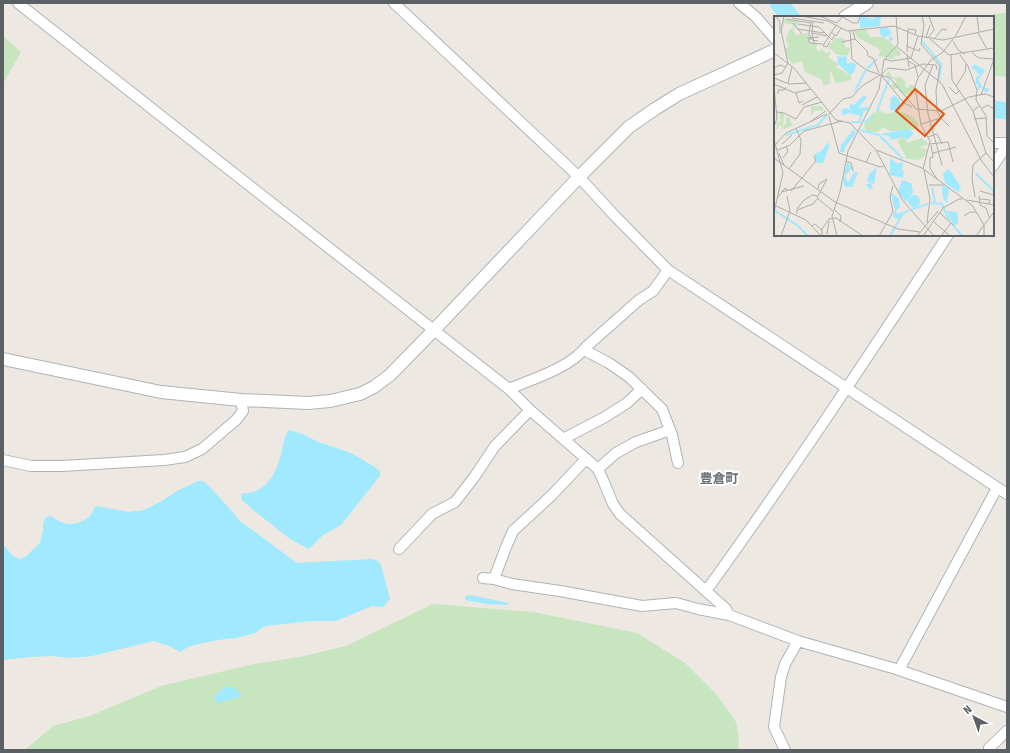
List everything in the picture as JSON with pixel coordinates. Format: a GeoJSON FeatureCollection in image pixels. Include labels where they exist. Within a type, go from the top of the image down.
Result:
{"type":"FeatureCollection","features":[{"type":"Feature","properties":{"kind":"street"},"geometry":{"type":"LineString","coordinates":[[18,3],[509,389],[530,410],[598,469],[613,504],[620,514],[726,609],[729,615]]}},
{"type":"Feature","properties":{"kind":"street"},"geometry":{"type":"LineString","coordinates":[[394,3],[579,177],[668,270],[1007,494]]}},
{"type":"Feature","properties":{"kind":"street"},"geometry":{"type":"LineString","coordinates":[[739,3],[756,17],[774,38]]}},
{"type":"Feature","properties":{"kind":"street"},"geometry":{"type":"LineString","coordinates":[[847,16],[867,3]]}},
{"type":"Feature","properties":{"kind":"street"},"geometry":{"type":"LineString","coordinates":[[3,359],[161,392],[241,400],[308,403],[330,401],[360,394],[374,387],[390,375],[579,177],[629,128],[679,94],[774,50]]}},
{"type":"Feature","properties":{"kind":"street"},"geometry":{"type":"LineString","coordinates":[[994,143],[1007,144],[994,164]]}},
{"type":"Feature","properties":{"kind":"street"},"geometry":{"type":"LineString","coordinates":[[706,591],[749,532],[847,388],[947,236]]}},
{"type":"Feature","properties":{"kind":"street"},"geometry":{"type":"LineString","coordinates":[[509,389],[565,365],[584,350],[639,300],[653,291],[668,270]]}},
{"type":"Feature","properties":{"kind":"street"},"geometry":{"type":"LineString","coordinates":[[584,350],[609,363],[629,377],[662,409],[670,430],[678,463]]}},
{"type":"Feature","properties":{"kind":"street"},"geometry":{"type":"LineString","coordinates":[[564,439],[605,417],[627,403],[642,389]]}},
{"type":"Feature","properties":{"kind":"street"},"geometry":{"type":"LineString","coordinates":[[3,460],[30,466],[62,466],[164,460],[185,457],[202,449],[236,420],[243,411],[241,400]]}},
{"type":"Feature","properties":{"kind":"street"},"geometry":{"type":"LineString","coordinates":[[399,549],[432,514],[455,502],[495,446],[530,410]]}},
{"type":"Feature","properties":{"kind":"street"},"geometry":{"type":"LineString","coordinates":[[598,469],[616,453],[636,442],[670,430]]}},
{"type":"Feature","properties":{"kind":"street"},"geometry":{"type":"LineString","coordinates":[[494,580],[513,531],[552,495],[586,459]]}},
{"type":"Feature","properties":{"kind":"street"},"geometry":{"type":"LineString","coordinates":[[899,670],[997,488]]}},
{"type":"Feature","properties":{"kind":"street"},"geometry":{"type":"LineString","coordinates":[[483,578],[642,606],[676,602],[698,609],[729,615],[798,641],[899,670],[1007,707]]}},
{"type":"Feature","properties":{"kind":"street"},"geometry":{"type":"LineString","coordinates":[[785,750],[774,727],[781,677],[785,664],[798,641]]}},
{"type":"Feature","properties":{"kind":"street"},"geometry":{"type":"LineString","coordinates":[[989,750],[989,748],[1007,731]]}},
{"type":"Feature","properties":{"kind":"green space"},"geometry":{"type":"Polygon","coordinates":[[[1002,13],[1007,14],[1007,77],[994,75],[994,16],[985,16],[1002,13]]]}},
{"type":"Feature","properties":{"kind":"green space"},"geometry":{"type":"Polygon","coordinates":[[[3,36],[21,52],[3,84],[3,36]]]}},
{"type":"Feature","properties":{"kind":"green space"},"geometry":{"type":"Polygon","coordinates":[[[433,604],[533,612],[637,633],[685,663],[717,695],[736,722],[739,738],[738,750],[25,750],[53,726],[90,716],[161,686],[254,664],[300,657],[346,646],[433,604]]]}},
{"type":"Feature","properties":{"kind":"water"},"geometry":{"type":"Polygon","coordinates":[[[289,430],[351,453],[380,471],[380,476],[341,525],[323,535],[309,549],[290,539],[242,500],[241,494],[251,493],[262,488],[274,474],[281,456],[285,437],[289,430]]]}},
{"type":"Feature","properties":{"kind":"water"},"geometry":{"type":"Polygon","coordinates":[[[198,481],[203,481],[208,485],[240,521],[297,563],[372,559],[378,561],[381,565],[390,599],[383,607],[372,606],[336,621],[311,621],[265,626],[255,633],[236,638],[199,644],[188,647],[180,652],[169,646],[154,641],[92,656],[71,658],[51,656],[3,660],[3,544],[12,555],[19,559],[25,557],[40,543],[43,523],[46,517],[51,516],[60,522],[74,524],[89,517],[96,506],[129,512],[144,510],[198,481]]]}},
{"type":"Feature","properties":{"kind":"water"},"geometry":{"type":"Polygon","coordinates":[[[470,595],[508,603],[508,605],[487,604],[465,600],[466,596],[470,595]]]}},
{"type":"Feature","properties":{"kind":"water"},"geometry":{"type":"Polygon","coordinates":[[[226,686],[235,688],[242,696],[218,703],[214,699],[215,695],[226,686]]]}},
{"type":"Feature","properties":{"kind":"waterway"},"geometry":{"type":"LineString","coordinates":[[778,3],[790,16]]}},
{"type":"Feature","properties":{"kind":"waterway"},"geometry":{"type":"LineString","coordinates":[[994,109],[1007,111]]}},
{"type":"Feature","properties":{"kind":"district","name":"豊倉町"},"geometry":{"type":"Point","coordinates":[719,478]}}]}
